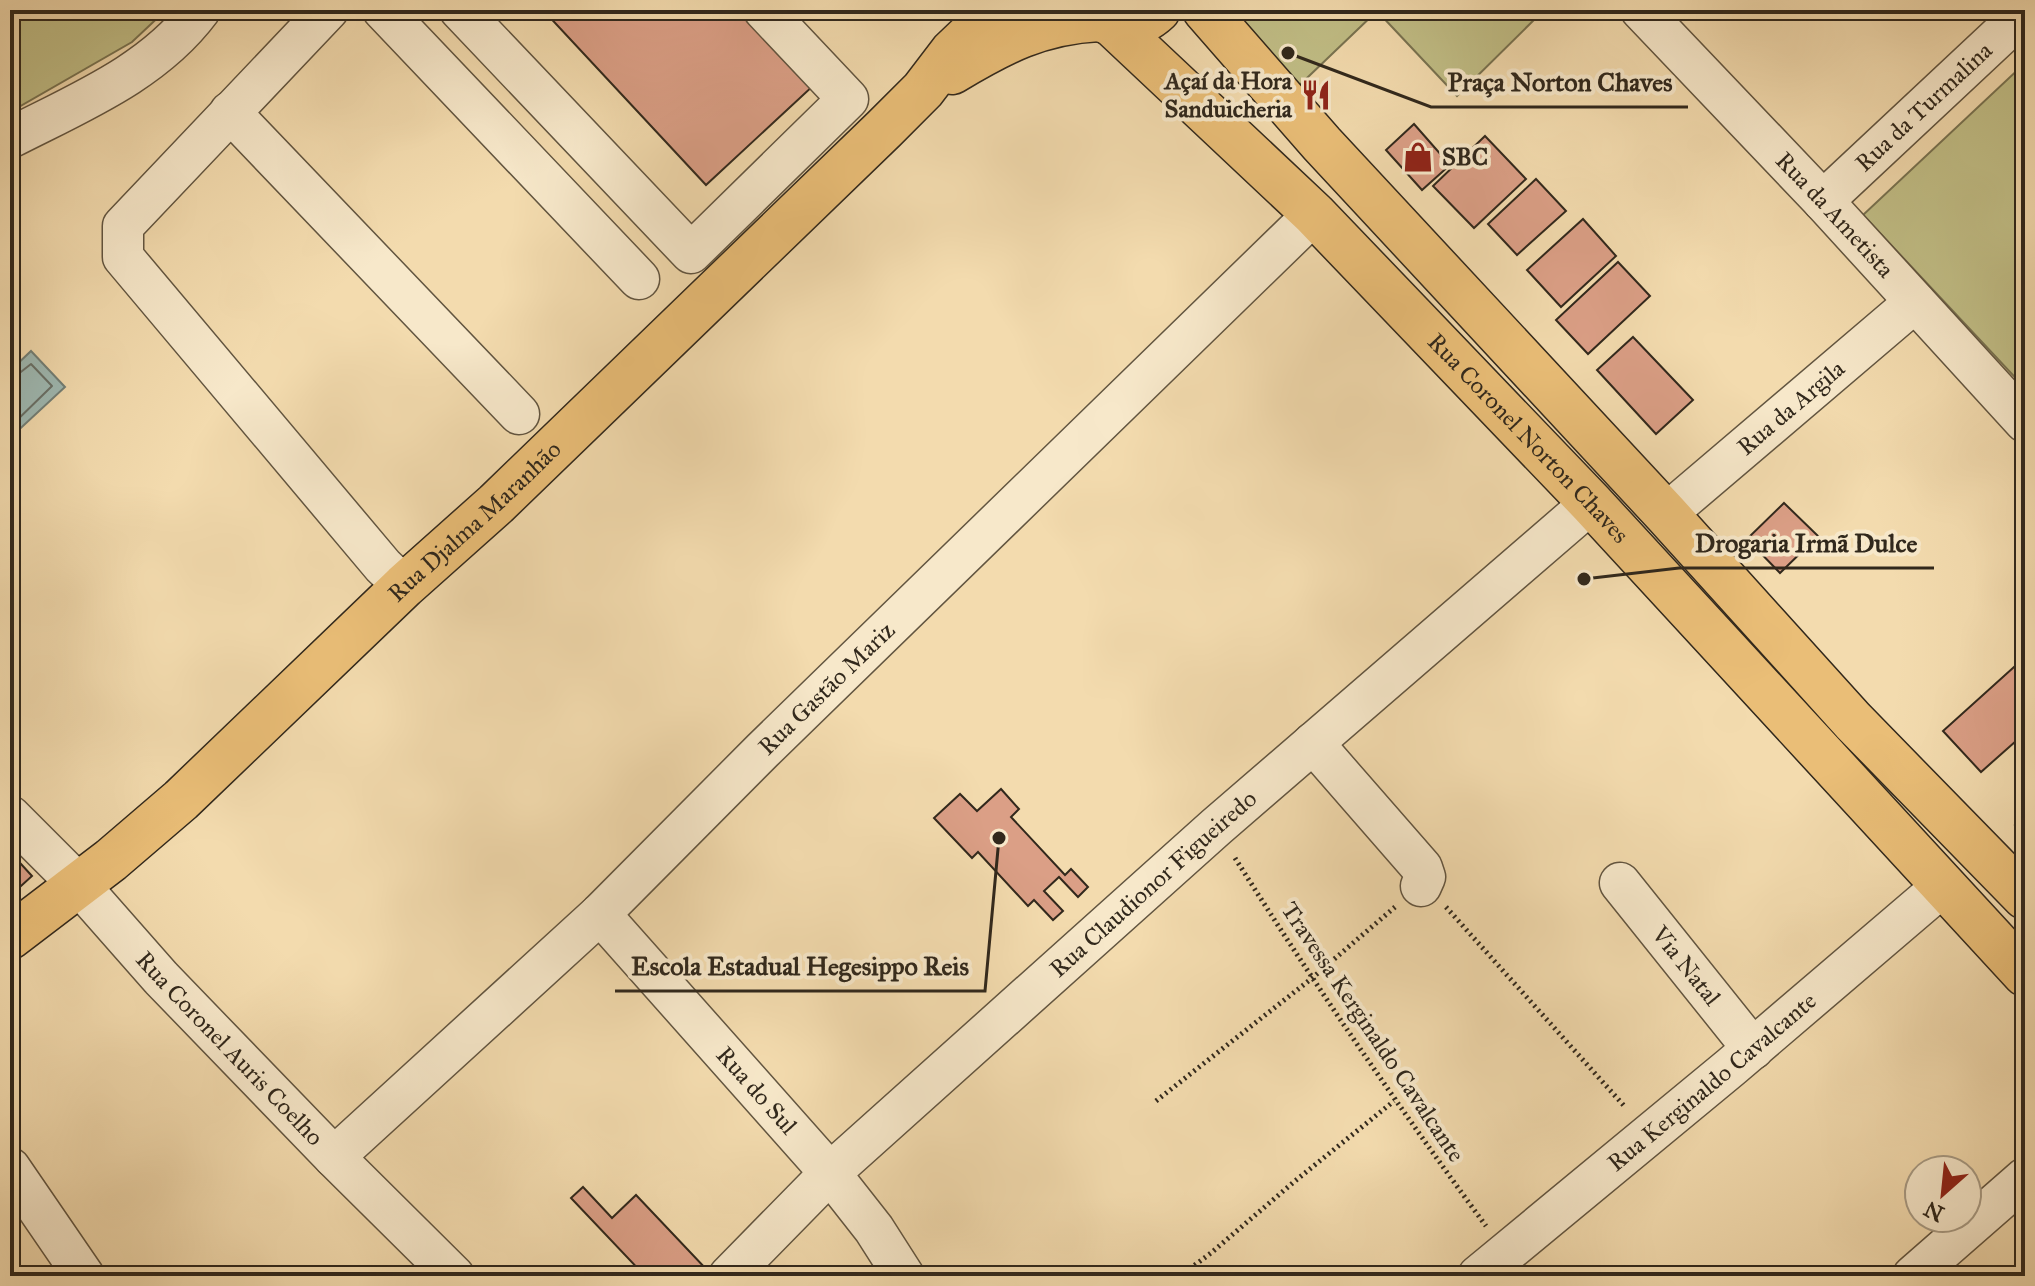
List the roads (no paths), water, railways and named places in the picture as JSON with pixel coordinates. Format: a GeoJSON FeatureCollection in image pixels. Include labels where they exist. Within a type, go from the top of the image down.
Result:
{"type":"FeatureCollection","features":[{"type":"Feature","properties":{"kind":"main road","name":"Rua Djalma Maranhão"},"geometry":{"type":"LineString","coordinates":[[10,937],[80,886],[181,800],[393,576],[496,504],[923,90],[952,52],[996,10]]}},
{"type":"Feature","properties":{"kind":"main road","name":"Rua Djalma Maranhão"},"geometry":{"type":"LineString","coordinates":[[923,90],[989,50],[1052,23],[1100,18],[1134,25],[1158,10]]}},
{"type":"Feature","properties":{"kind":"main road","name":"Rua Coronel Norton Chaves"},"geometry":{"type":"LineString","coordinates":[[1205,10],[1322,144],[1666,514],[1853,721],[2025,897]]}},
{"type":"Feature","properties":{"kind":"main road","name":"Rua Coronel Norton Chaves"},"geometry":{"type":"LineString","coordinates":[[1100,18],[1314,214],[1591,503],[2025,974]]}},
{"type":"Feature","properties":{"kind":"main road"},"geometry":{"type":"LineString","coordinates":[[1817,748],[1812,730],[1817,717],[1823,712],[1834,709],[1853,721]]}},
{"type":"Feature","properties":{"kind":"street"},"geometry":{"type":"LineString","coordinates":[[10,138],[120,82],[182,34],[200,10]]}},
{"type":"Feature","properties":{"kind":"street"},"geometry":{"type":"LineString","coordinates":[[328,10],[123,226],[123,257],[393,576]]}},
{"type":"Feature","properties":{"kind":"street"},"geometry":{"type":"LineString","coordinates":[[383,10],[639,279]]}},
{"type":"Feature","properties":{"kind":"street"},"geometry":{"type":"LineString","coordinates":[[460,10],[691,253],[848,99],[764,10]]}},
{"type":"Feature","properties":{"kind":"street","name":"Rua da Ametista"},"geometry":{"type":"LineString","coordinates":[[1641,10],[1823,201],[2025,422]]}},
{"type":"Feature","properties":{"kind":"street","name":"Rua da Turmalina"},"geometry":{"type":"LineString","coordinates":[[1823,201],[2025,12]]}},
{"type":"Feature","properties":{"kind":"street"},"geometry":{"type":"LineString","coordinates":[[230,112],[519,414]]}},
{"type":"Feature","properties":{"kind":"street","name":"Rua Gastão Mariz"},"geometry":{"type":"LineString","coordinates":[[334,1157],[600,914],[773,740],[1314,214]]}},
{"type":"Feature","properties":{"kind":"street","name":"Rua da Argila"},"geometry":{"type":"LineString","coordinates":[[1666,514],[1915,302]]}},
{"type":"Feature","properties":{"kind":"street","name":"Rua Claudionor Figueiredo"},"geometry":{"type":"LineString","coordinates":[[729,1276],[830,1173],[1216,827],[1591,503]]}},
{"type":"Feature","properties":{"kind":"street"},"geometry":{"type":"LineString","coordinates":[[1313,743],[1422,868],[1425,877],[1422,884]]}},
{"type":"Feature","properties":{"kind":"street","name":"Rua Coronel Auris Coelho"},"geometry":{"type":"LineString","coordinates":[[10,816],[80,886],[161,978],[454,1276]]}},
{"type":"Feature","properties":{"kind":"street","name":"Via Natal"},"geometry":{"type":"LineString","coordinates":[[1620,883],[1753,1049]]}},
{"type":"Feature","properties":{"kind":"street","name":"Rua Kerginaldo Cavalcante"},"geometry":{"type":"LineString","coordinates":[[1491,1264],[1753,1049],[1944,885]]}},
{"type":"Feature","properties":{"kind":"street","name":"Rua do Sul"},"geometry":{"type":"LineString","coordinates":[[600,914],[830,1173],[874,1229],[904,1276]]}},
{"type":"Feature","properties":{"kind":"street"},"geometry":{"type":"LineString","coordinates":[[10,1168],[84,1276]]}},
{"type":"Feature","properties":{"kind":"street"},"geometry":{"type":"LineString","coordinates":[[1913,1276],[2025,1178]]}},
{"type":"Feature","properties":{"kind":"water"},"geometry":{"type":"Polygon","coordinates":[[[31,351],[65,387],[10,438],[10,371],[31,351]]]}},
{"type":"Feature","properties":{"kind":"place","name":"Praça Norton Chaves"},"geometry":{"type":"Point","coordinates":[1288,53]}},
{"type":"Feature","properties":{"kind":"place","name":"Açaí da Hora Sanduicheria"},"geometry":{"type":"Point","coordinates":[1316,95]}},
{"type":"Feature","properties":{"kind":"place","name":"SBC"},"geometry":{"type":"Point","coordinates":[1418,157]}},
{"type":"Feature","properties":{"kind":"place","name":"Drogaria Irmã Dulce"},"geometry":{"type":"Point","coordinates":[1584,579]}},
{"type":"Feature","properties":{"kind":"place","name":"Escola Estadual Hegesippo Reis"},"geometry":{"type":"Point","coordinates":[999,838]}}]}
